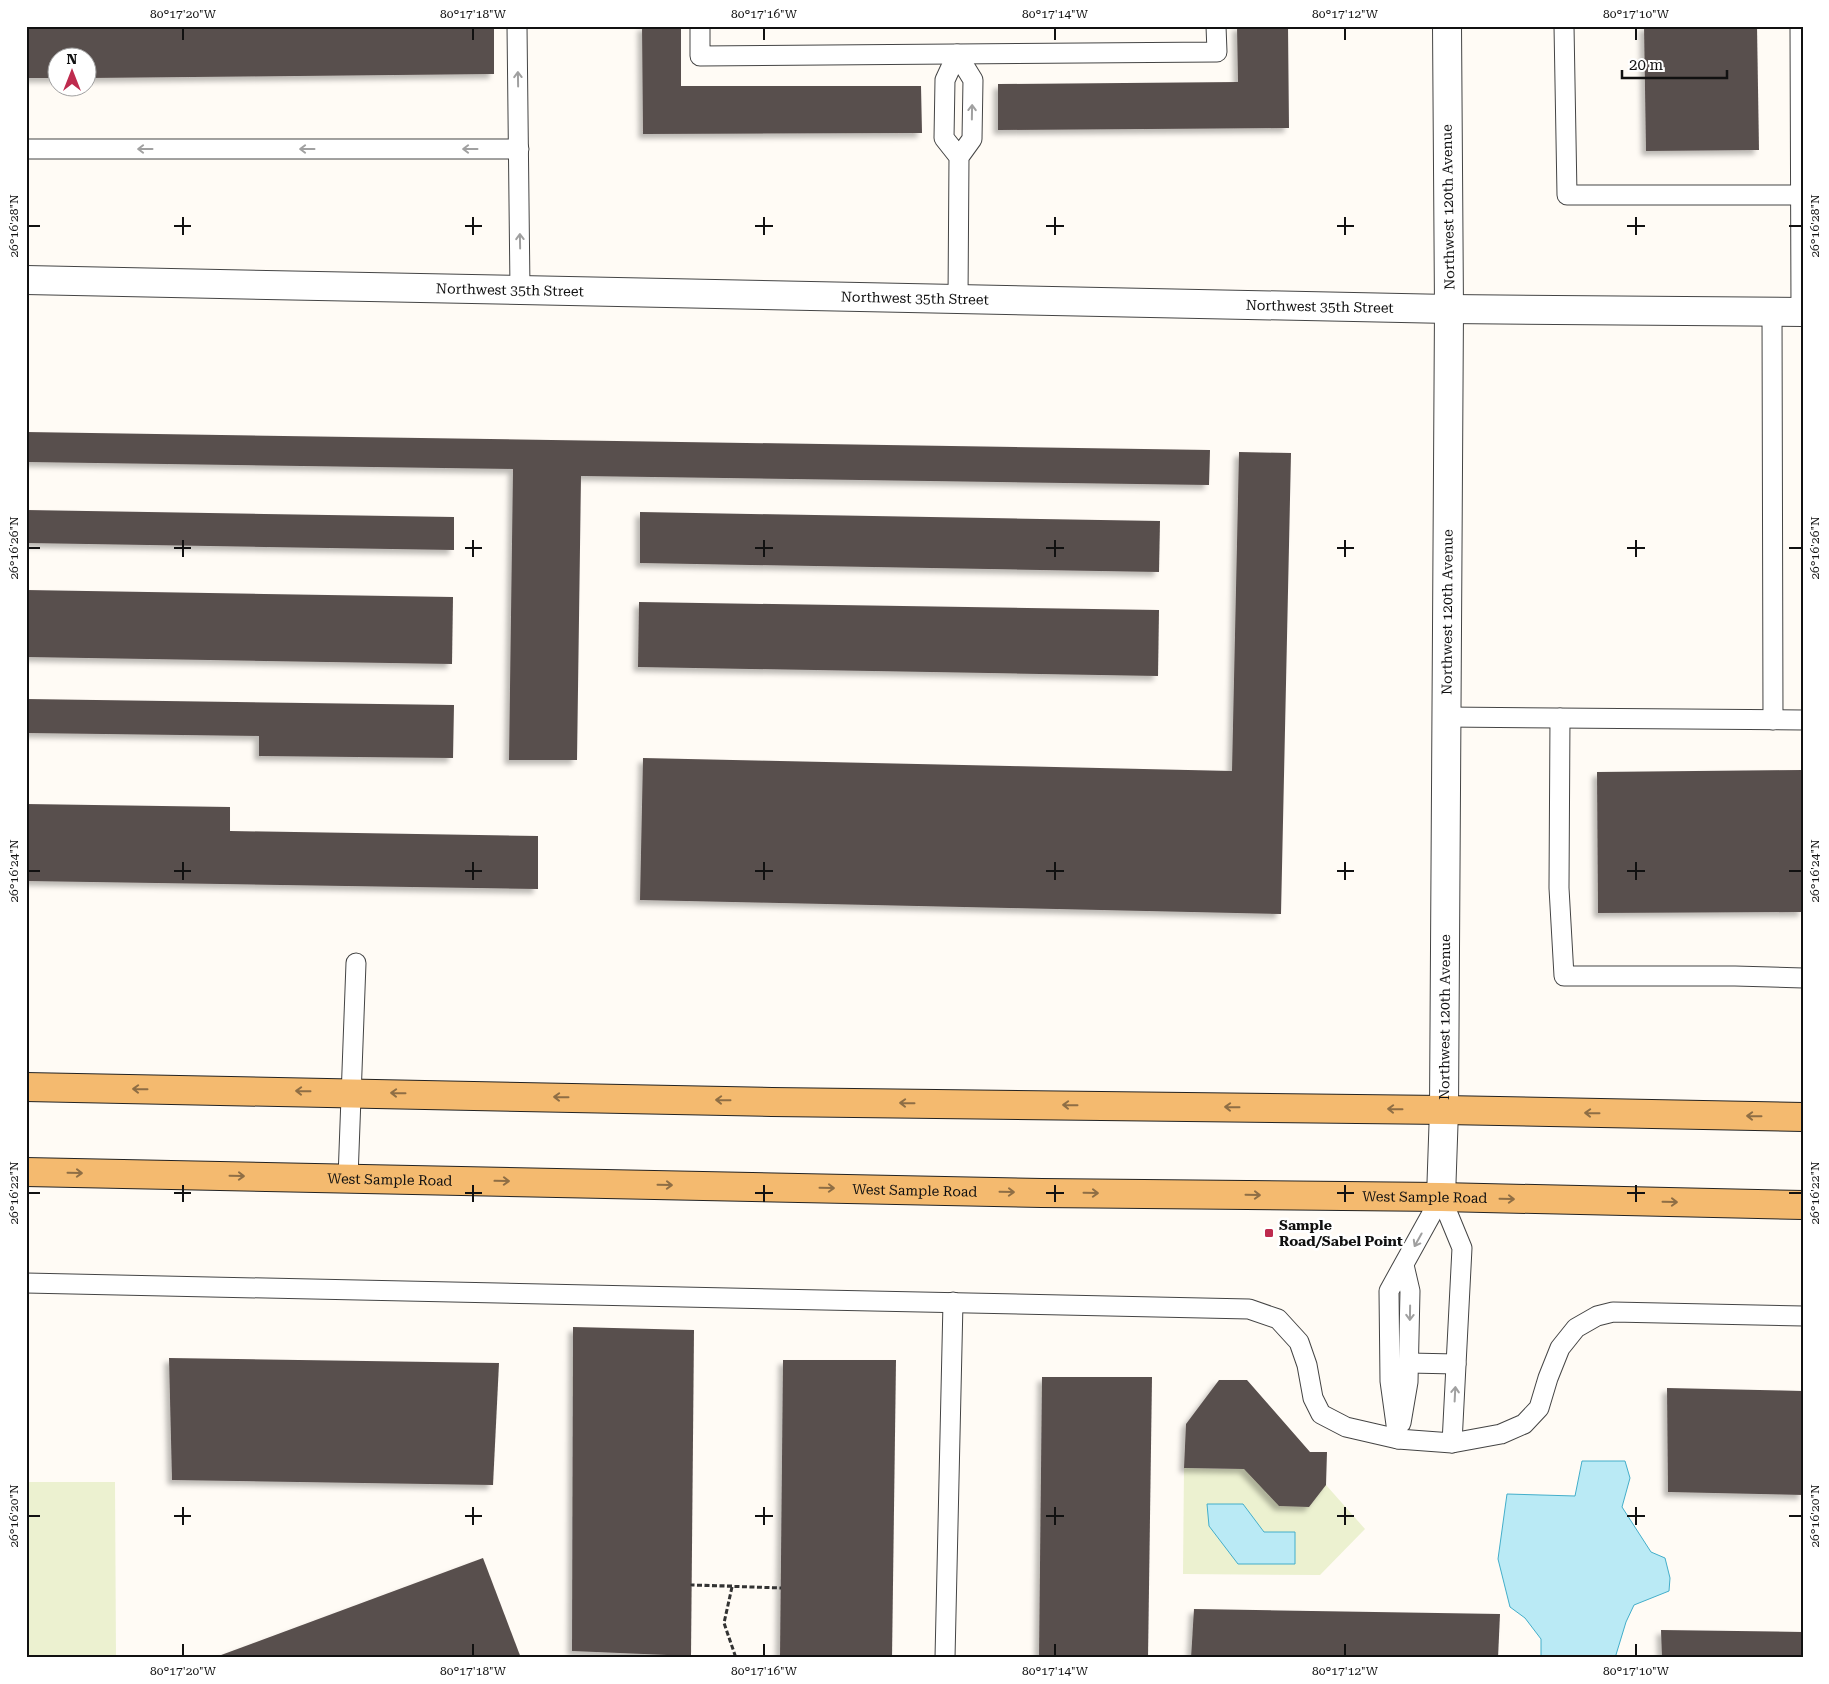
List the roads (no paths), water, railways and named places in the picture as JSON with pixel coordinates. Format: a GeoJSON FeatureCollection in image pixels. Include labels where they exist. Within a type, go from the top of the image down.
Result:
{"type":"FeatureCollection","features":[{"type":"Feature","properties":{"kind":"main road"},"geometry":{"type":"LineString","coordinates":[[26,1087],[762,1101],[1803,1117]]}},
{"type":"Feature","properties":{"kind":"main road","name":"West Sample Road"},"geometry":{"type":"LineString","coordinates":[[26,1172],[1803,1205]]}},
{"type":"Feature","properties":{"kind":"street","name":"Northwest 120th Avenue"},"geometry":{"type":"LineString","coordinates":[[1441,1197],[1444,1110],[1445,717],[1450,309],[1447,26]]}},
{"type":"Feature","properties":{"kind":"street","name":"Northwest 35th Street"},"geometry":{"type":"LineString","coordinates":[[26,280],[1450,309],[1802,312]]}},
{"type":"Feature","properties":{"kind":"lane"},"geometry":{"type":"LineString","coordinates":[[517,26],[520,290]]}},
{"type":"Feature","properties":{"kind":"lane"},"geometry":{"type":"LineString","coordinates":[[700,26],[700,56],[1217,52],[1216,26]]}},
{"type":"Feature","properties":{"kind":"lane"},"geometry":{"type":"LineString","coordinates":[[1564,26],[1567,195],[1801,196]]}},
{"type":"Feature","properties":{"kind":"lane"},"geometry":{"type":"LineString","coordinates":[[1800,26],[1802,312]]}},
{"type":"Feature","properties":{"kind":"lane"},"geometry":{"type":"LineString","coordinates":[[956,54],[973,80],[972,139],[959,157],[958,299]]}},
{"type":"Feature","properties":{"kind":"lane"},"geometry":{"type":"LineString","coordinates":[[956,54],[945,80],[944,138],[959,157]]}},
{"type":"Feature","properties":{"kind":"lane"},"geometry":{"type":"LineString","coordinates":[[26,149],[518,149]]}},
{"type":"Feature","properties":{"kind":"lane"},"geometry":{"type":"LineString","coordinates":[[1772,312],[1773,720]]}},
{"type":"Feature","properties":{"kind":"lane"},"geometry":{"type":"LineString","coordinates":[[1445,717],[1803,720]]}},
{"type":"Feature","properties":{"kind":"lane"},"geometry":{"type":"LineString","coordinates":[[1560,718],[1559,888],[1564,976],[1803,978]]}},
{"type":"Feature","properties":{"kind":"lane"},"geometry":{"type":"LineString","coordinates":[[348,1178],[356,963]]}},
{"type":"Feature","properties":{"kind":"lane"},"geometry":{"type":"LineString","coordinates":[[1398,1439],[1390,1381],[1389,1291],[1441,1197]]}},
{"type":"Feature","properties":{"kind":"lane"},"geometry":{"type":"LineString","coordinates":[[1441,1197],[1462,1248],[1452,1443]]}},
{"type":"Feature","properties":{"kind":"lane"},"geometry":{"type":"LineString","coordinates":[[1398,1439],[1408,1382],[1409,1363],[1410,1291],[1404,1265]]}},
{"type":"Feature","properties":{"kind":"lane"},"geometry":{"type":"LineString","coordinates":[[26,1282],[1248,1309],[1278,1319],[1299,1342],[1307,1365],[1313,1398],[1321,1414],[1346,1427],[1398,1439],[1452,1443],[1501,1434],[1524,1424],[1540,1408],[1548,1378],[1560,1348],[1576,1328],[1596,1316],[1613,1312],[1803,1316]]}},
{"type":"Feature","properties":{"kind":"lane"},"geometry":{"type":"LineString","coordinates":[[945,1658],[953,1302]]}},
{"type":"Feature","properties":{"kind":"lane"},"geometry":{"type":"LineString","coordinates":[[1409,1363],[1456,1364]]}},
{"type":"Feature","properties":{"kind":"water"},"geometry":{"type":"Polygon","coordinates":[[[1582,1461],[1625,1461],[1630,1478],[1622,1507],[1651,1552],[1665,1558],[1670,1578],[1669,1591],[1634,1605],[1626,1622],[1615,1658],[1541,1658],[1541,1639],[1525,1618],[1510,1607],[1498,1559],[1507,1494],[1575,1496],[1582,1461]]]}},
{"type":"Feature","properties":{"kind":"water"},"geometry":{"type":"Polygon","coordinates":[[[1207,1504],[1243,1504],[1264,1532],[1295,1532],[1295,1564],[1238,1564],[1209,1526],[1207,1504]]]}},
{"type":"Feature","properties":{"kind":"place","name":"Sample Road/Sabel Point"},"geometry":{"type":"Point","coordinates":[1269,1233]}}]}
